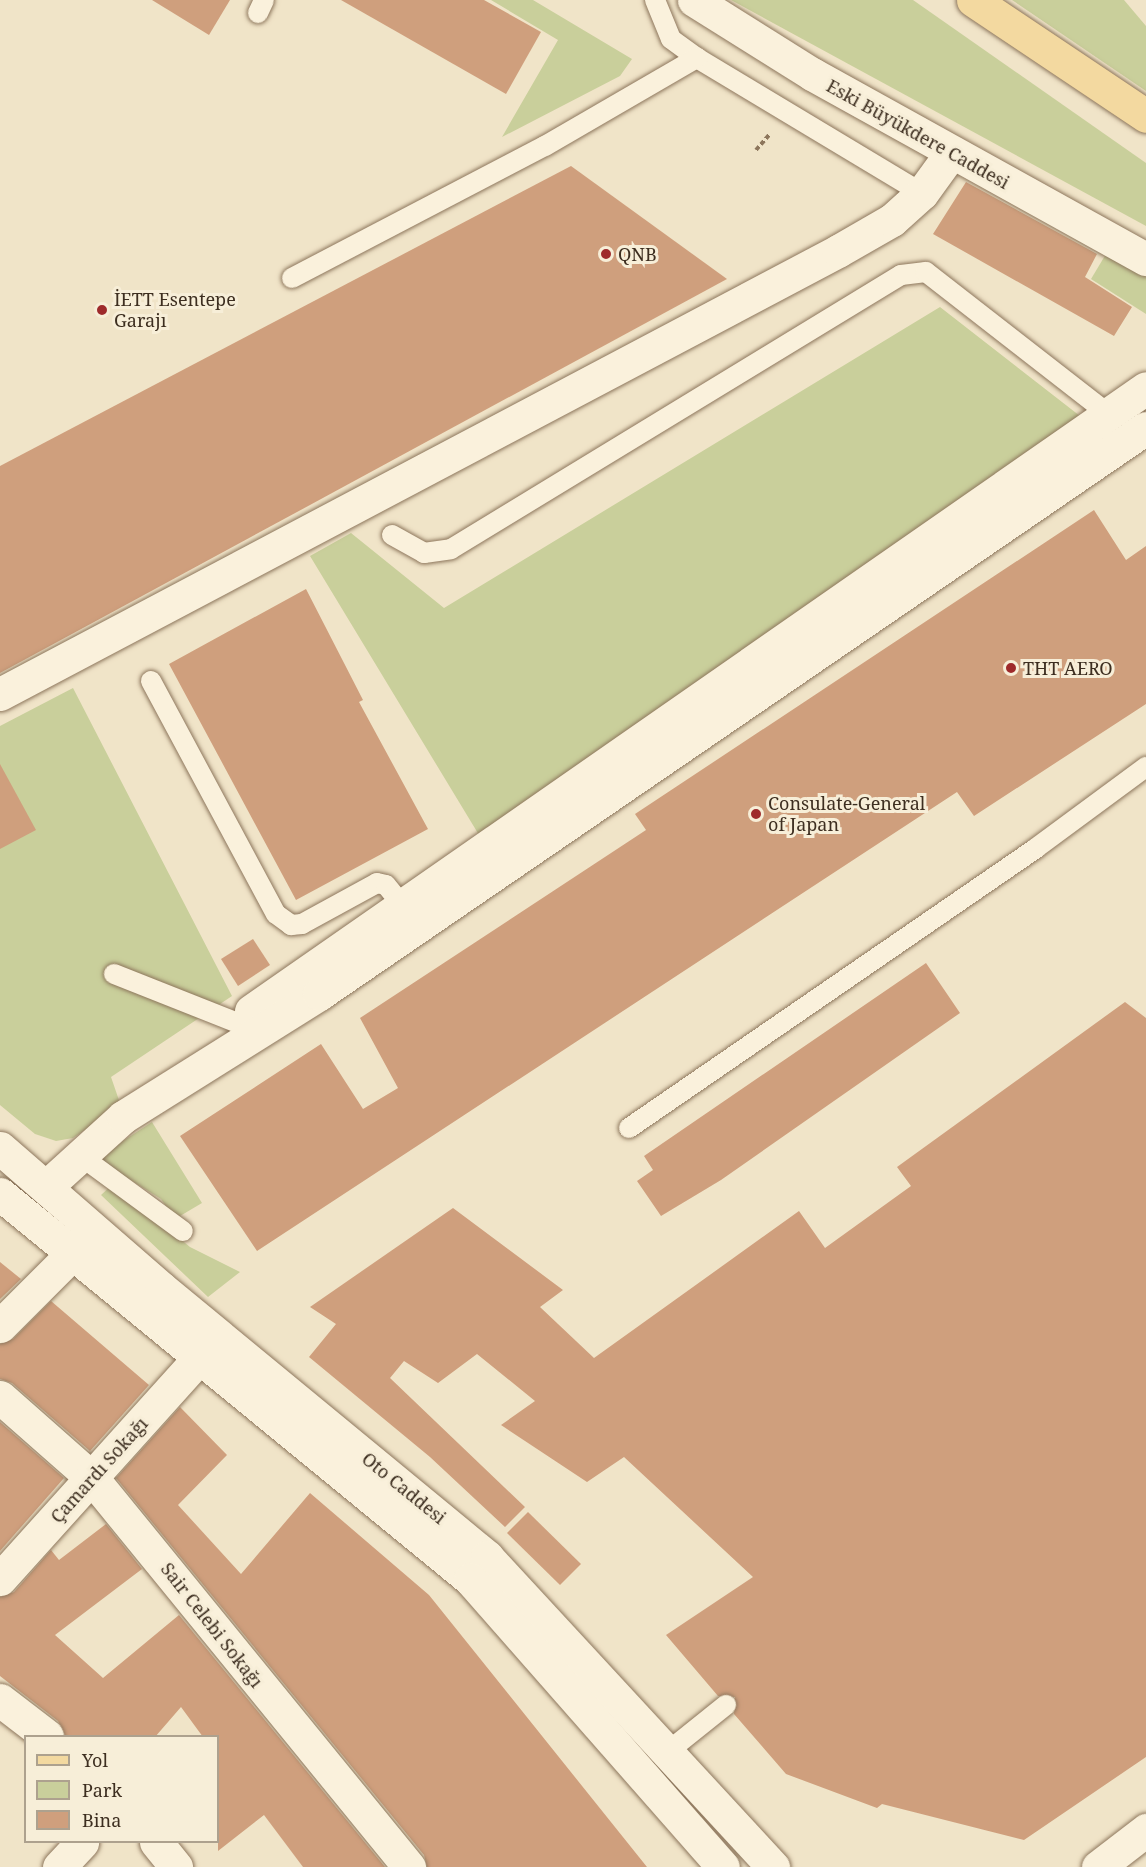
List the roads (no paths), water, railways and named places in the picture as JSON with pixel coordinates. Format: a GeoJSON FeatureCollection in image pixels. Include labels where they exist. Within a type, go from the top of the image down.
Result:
{"type":"FeatureCollection","features":[{"type":"Feature","properties":{"kind":"main road"},"geometry":{"type":"LineString","coordinates":[[973,0],[1146,116]]}},
{"type":"Feature","properties":{"kind":"street","name":"Eski Büyükdere Caddesi"},"geometry":{"type":"LineString","coordinates":[[694,0],[951,153],[1146,259]]}},
{"type":"Feature","properties":{"kind":"street"},"geometry":{"type":"LineString","coordinates":[[0,694],[838,251],[892,220],[922,193],[951,153]]}},
{"type":"Feature","properties":{"kind":"street"},"geometry":{"type":"LineString","coordinates":[[133,1091],[1111,416],[1146,388]]}},
{"type":"Feature","properties":{"kind":"street"},"geometry":{"type":"LineString","coordinates":[[46,1186],[78,1154],[123,1117],[319,994],[1146,428]]}},
{"type":"Feature","properties":{"kind":"street","name":"Oto Caddesi"},"geometry":{"type":"LineString","coordinates":[[0,1148],[161,1288],[488,1557],[772,1867]]}},
{"type":"Feature","properties":{"kind":"street","name":"Oto Caddesi"},"geometry":{"type":"LineString","coordinates":[[0,1194],[197,1360],[470,1579],[723,1867]]}},
{"type":"Feature","properties":{"kind":"street"},"geometry":{"type":"LineString","coordinates":[[0,1326],[71,1255]]}},
{"type":"Feature","properties":{"kind":"street","name":"Çamardı Sokağı"},"geometry":{"type":"LineString","coordinates":[[0,1579],[197,1360]]}},
{"type":"Feature","properties":{"kind":"street","name":"Sair Celebi Sokağı"},"geometry":{"type":"LineString","coordinates":[[0,1397],[92,1478],[409,1867]]}},
{"type":"Feature","properties":{"kind":"street"},"geometry":{"type":"LineString","coordinates":[[0,1700],[44,1735]]}},
{"type":"Feature","properties":{"kind":"street"},"geometry":{"type":"LineString","coordinates":[[1098,1867],[1146,1830]]}},
{"type":"Feature","properties":{"kind":"street"},"geometry":{"type":"LineString","coordinates":[[59,1867],[81,1843]]}},
{"type":"Feature","properties":{"kind":"street"},"geometry":{"type":"LineString","coordinates":[[157,1843],[176,1867]]}},
{"type":"Feature","properties":{"kind":"lane"},"geometry":{"type":"LineString","coordinates":[[655,0],[671,39],[697,58],[922,193]]}},
{"type":"Feature","properties":{"kind":"lane"},"geometry":{"type":"LineString","coordinates":[[292,278],[545,146],[697,58]]}},
{"type":"Feature","properties":{"kind":"lane"},"geometry":{"type":"LineString","coordinates":[[392,535],[424,553],[451,549],[902,275],[926,272],[1111,416]]}},
{"type":"Feature","properties":{"kind":"lane"},"geometry":{"type":"LineString","coordinates":[[152,681],[276,914],[291,925],[302,924],[377,883],[386,885],[402,905]]}},
{"type":"Feature","properties":{"kind":"lane"},"geometry":{"type":"LineString","coordinates":[[629,1128],[1036,848],[1146,767]]}},
{"type":"Feature","properties":{"kind":"lane"},"geometry":{"type":"LineString","coordinates":[[114,974],[235,1022]]}},
{"type":"Feature","properties":{"kind":"lane"},"geometry":{"type":"LineString","coordinates":[[78,1154],[183,1232]]}},
{"type":"Feature","properties":{"kind":"lane"},"geometry":{"type":"LineString","coordinates":[[666,1753],[726,1705]]}},
{"type":"Feature","properties":{"kind":"place","name":"QNB"},"geometry":{"type":"Point","coordinates":[606,254]}},
{"type":"Feature","properties":{"kind":"place","name":"İETT Esentepe Garajı"},"geometry":{"type":"Point","coordinates":[102,310]}},
{"type":"Feature","properties":{"kind":"place","name":"THT AERO"},"geometry":{"type":"Point","coordinates":[1011,668]}},
{"type":"Feature","properties":{"kind":"place","name":"Consulate-General of Japan"},"geometry":{"type":"Point","coordinates":[756,814]}}]}
